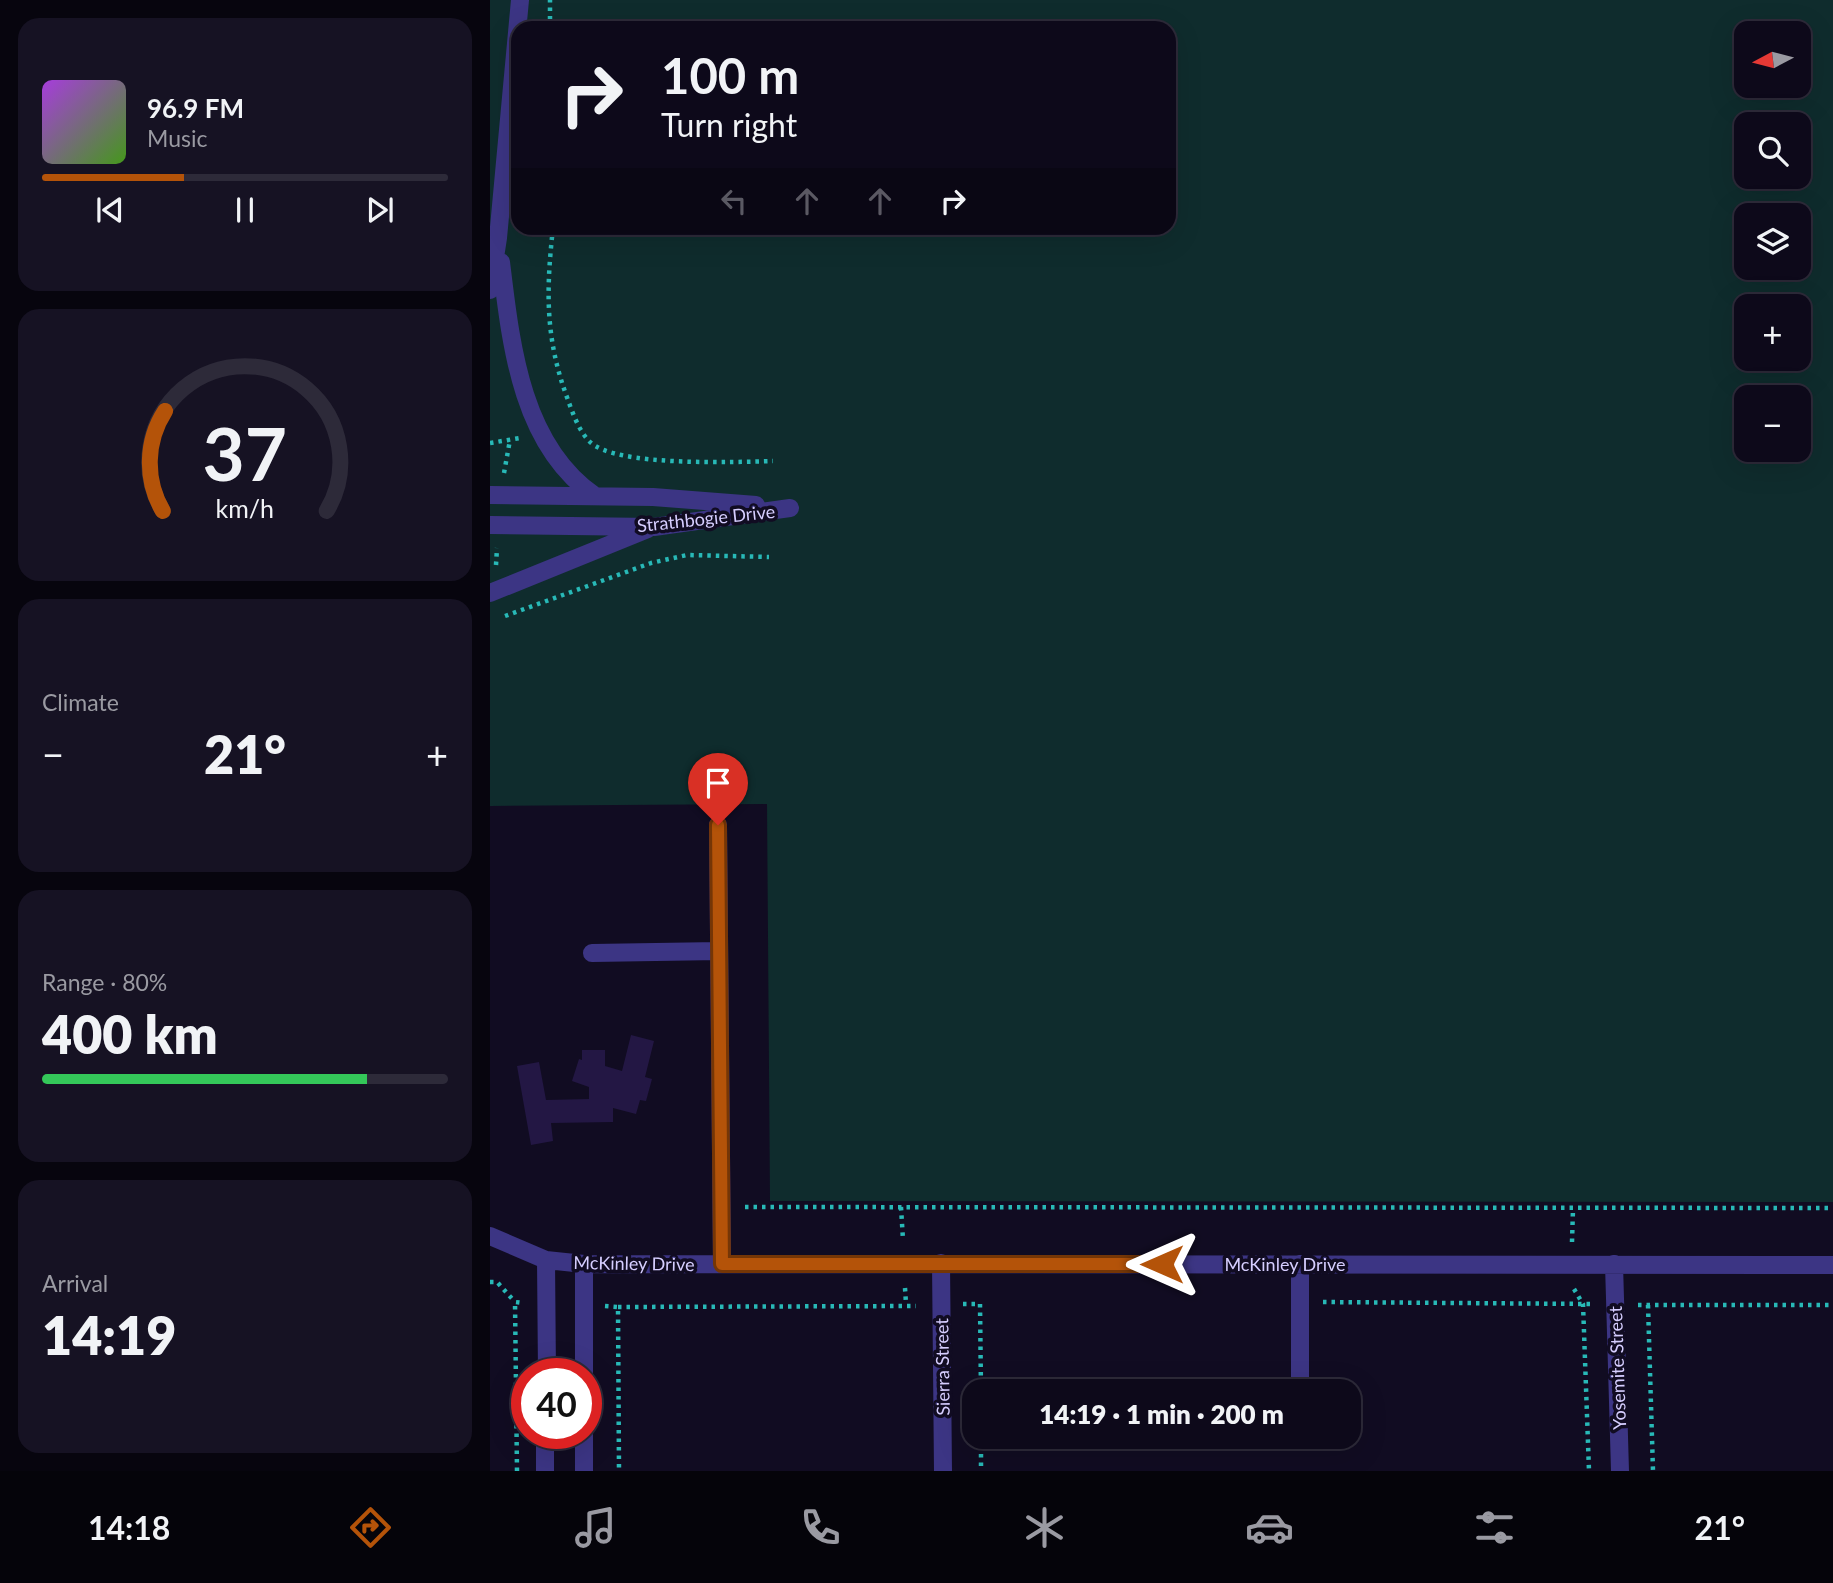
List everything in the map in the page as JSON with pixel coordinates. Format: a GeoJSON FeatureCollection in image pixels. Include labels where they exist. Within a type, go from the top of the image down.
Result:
{"type":"FeatureCollection","features":[{"type":"Feature","properties":{"kind":"street"},"geometry":{"type":"LineString","coordinates":[[518,21],[520,0]]}},
{"type":"Feature","properties":{"kind":"street"},"geometry":{"type":"LineString","coordinates":[[490,290],[498,238],[511,97]]}},
{"type":"Feature","properties":{"kind":"street"},"geometry":{"type":"LineString","coordinates":[[498,238],[509,336],[524,394],[549,449],[568,475],[595,496]]}},
{"type":"Feature","properties":{"kind":"street","name":"Strathbogie Drive"},"geometry":{"type":"LineString","coordinates":[[490,495],[653,497],[790,508],[654,527],[490,525]]}},
{"type":"Feature","properties":{"kind":"street"},"geometry":{"type":"LineString","coordinates":[[490,593],[654,527]]}},
{"type":"Feature","properties":{"kind":"street"},"geometry":{"type":"LineString","coordinates":[[718,825],[722,1264]]}},
{"type":"Feature","properties":{"kind":"street"},"geometry":{"type":"LineString","coordinates":[[592,953],[719,951]]}},
{"type":"Feature","properties":{"kind":"street","name":"McKinley Drive"},"geometry":{"type":"LineString","coordinates":[[490,1236],[546,1260],[584,1264],[1833,1265]]}},
{"type":"Feature","properties":{"kind":"street"},"geometry":{"type":"LineString","coordinates":[[546,1260],[547,1358]]}},
{"type":"Feature","properties":{"kind":"street","name":"Sierra Street"},"geometry":{"type":"LineString","coordinates":[[941,1263],[943,1471]]}},
{"type":"Feature","properties":{"kind":"street"},"geometry":{"type":"LineString","coordinates":[[584,1264],[584,1358]]}},
{"type":"Feature","properties":{"kind":"street"},"geometry":{"type":"LineString","coordinates":[[1300,1264],[1300,1379]]}},
{"type":"Feature","properties":{"kind":"street","name":"Yosemite Street"},"geometry":{"type":"LineString","coordinates":[[1614,1264],[1620,1471]]}},
{"type":"Feature","properties":{"kind":"street"},"geometry":{"type":"LineString","coordinates":[[545,1449],[545,1471]]}},
{"type":"Feature","properties":{"kind":"street"},"geometry":{"type":"LineString","coordinates":[[584,1449],[584,1471]]}},
{"type":"Feature","properties":{"kind":"path"},"geometry":{"type":"LineString","coordinates":[[550,0],[550,21]]}},
{"type":"Feature","properties":{"kind":"path"},"geometry":{"type":"LineString","coordinates":[[552,235],[547,284],[548,326],[559,376],[575,418],[591,443],[621,454],[697,463],[773,461]]}},
{"type":"Feature","properties":{"kind":"path"},"geometry":{"type":"LineString","coordinates":[[498,618],[651,563],[687,555],[769,557]]}},
{"type":"Feature","properties":{"kind":"path"},"geometry":{"type":"LineString","coordinates":[[722,1207],[1833,1208]]}},
{"type":"Feature","properties":{"kind":"path"},"geometry":{"type":"LineString","coordinates":[[1573,1208],[1572,1264],[1575,1292],[1583,1304],[1589,1471]]}},
{"type":"Feature","properties":{"kind":"path"},"geometry":{"type":"LineString","coordinates":[[490,1282],[497,1282],[515,1302]]}},
{"type":"Feature","properties":{"kind":"path"},"geometry":{"type":"LineString","coordinates":[[1300,1302],[1833,1305]]}},
{"type":"Feature","properties":{"kind":"path"},"geometry":{"type":"LineString","coordinates":[[618,1307],[916,1304],[916,1318]]}},
{"type":"Feature","properties":{"kind":"path"},"geometry":{"type":"LineString","coordinates":[[1648,1305],[1653,1471]]}},
{"type":"Feature","properties":{"kind":"path"},"geometry":{"type":"LineString","coordinates":[[981,1449],[981,1471]]}},
{"type":"Feature","properties":{"kind":"green space"},"geometry":{"type":"Polygon","coordinates":[[[490,0],[1833,0],[1833,1202],[770,1201],[767,804],[490,806],[490,0]]]}},
{"type":"Feature","properties":{"kind":"building"},"geometry":{"type":"Polygon","coordinates":[[[631,1035],[654,1041],[645,1077],[652,1079],[646,1101],[640,1100],[636,1114],[613,1108],[613,1122],[551,1123],[553,1141],[531,1145],[517,1066],[539,1062],[546,1100],[589,1099],[589,1087],[572,1081],[579,1059],[582,1060],[582,1050],[605,1050],[605,1066],[622,1071],[631,1035]]]}},
{"type":"Feature","properties":{"kind":"route"},"geometry":{"type":"LineString","coordinates":[[718,825],[722,1264],[1162,1264]]}}]}
